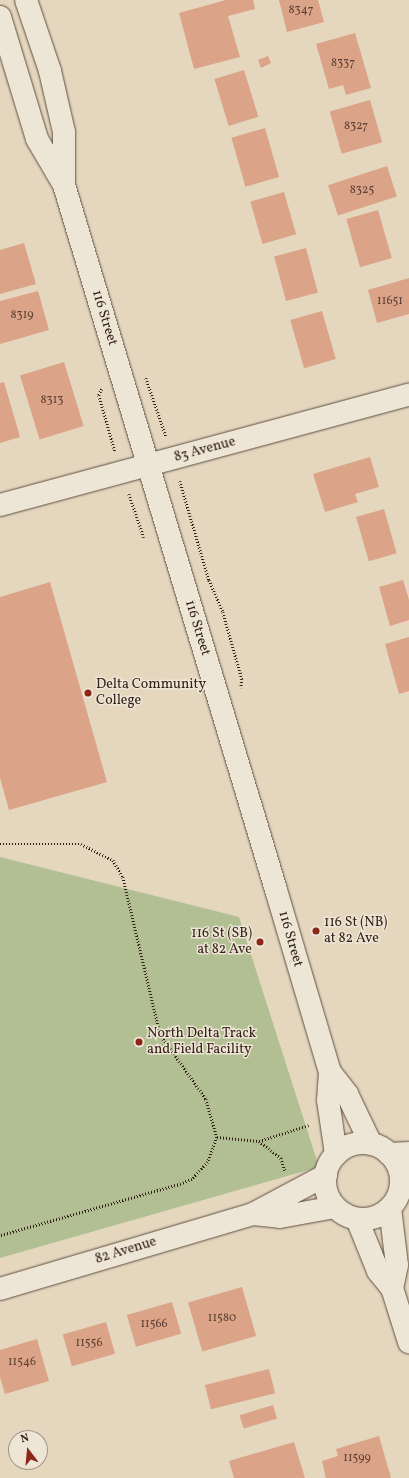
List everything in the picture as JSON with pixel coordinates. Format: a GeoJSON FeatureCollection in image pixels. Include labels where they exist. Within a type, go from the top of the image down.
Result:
{"type":"FeatureCollection","features":[{"type":"Feature","properties":{"kind":"street","name":"116 Street"},"geometry":{"type":"LineString","coordinates":[[26,0],[50,71],[64,132],[64,185]]}},
{"type":"Feature","properties":{"kind":"street","name":"116 Street"},"geometry":{"type":"LineString","coordinates":[[0,17],[37,139],[64,185],[330,1072],[328,1100],[336,1154]]}},
{"type":"Feature","properties":{"kind":"street","name":"83 Avenue"},"geometry":{"type":"LineString","coordinates":[[0,505],[409,395]]}},
{"type":"Feature","properties":{"kind":"street","name":"116 Street"},"geometry":{"type":"LineString","coordinates":[[330,1072],[348,1094],[371,1144]]}},
{"type":"Feature","properties":{"kind":"street"},"geometry":{"type":"LineString","coordinates":[[358,1143],[371,1144],[399,1154],[400,1174],[405,1183],[390,1208],[374,1217],[356,1219],[335,1207],[329,1198],[326,1175],[336,1154],[358,1143]]}},
{"type":"Feature","properties":{"kind":"street","name":"82 Avenue"},"geometry":{"type":"LineString","coordinates":[[0,1289],[252,1214],[326,1175]]}},
{"type":"Feature","properties":{"kind":"street","name":"82 Avenue"},"geometry":{"type":"LineString","coordinates":[[252,1214],[280,1217],[335,1207]]}},
{"type":"Feature","properties":{"kind":"street"},"geometry":{"type":"LineString","coordinates":[[390,1208],[397,1265],[392,1288]]}},
{"type":"Feature","properties":{"kind":"street"},"geometry":{"type":"LineString","coordinates":[[356,1219],[378,1271],[392,1288],[409,1342]]}},
{"type":"Feature","properties":{"kind":"path"},"geometry":{"type":"LineString","coordinates":[[0,844],[81,844],[113,860],[123,877],[160,1034],[206,1099],[217,1137],[208,1162],[192,1179],[181,1184],[0,1236]]}},
{"type":"Feature","properties":{"kind":"path"},"geometry":{"type":"LineString","coordinates":[[217,1137],[259,1141],[313,1124]]}},
{"type":"Feature","properties":{"kind":"path"},"geometry":{"type":"LineString","coordinates":[[259,1141],[281,1158],[286,1174]]}},
{"type":"Feature","properties":{"kind":"green space","name":"North Delta Track and Field Facility"},"geometry":{"type":"Polygon","coordinates":[[[0,857],[239,917],[319,1167],[0,1258],[0,857]]]}},
{"type":"Feature","properties":{"kind":"building"},"geometry":{"type":"Polygon","coordinates":[[[226,0],[253,0],[255,9],[228,16],[240,57],[194,69],[179,13],[226,0]]]}},
{"type":"Feature","properties":{"kind":"building"},"geometry":{"type":"Polygon","coordinates":[[[279,0],[318,0],[324,22],[287,32],[279,0]]]}},
{"type":"Feature","properties":{"kind":"building"},"geometry":{"type":"Polygon","coordinates":[[[355,33],[371,88],[346,95],[343,85],[329,89],[316,44],[355,33]]]}},
{"type":"Feature","properties":{"kind":"building"},"geometry":{"type":"Polygon","coordinates":[[[268,56],[271,63],[261,68],[258,60],[268,56]]]}},
{"type":"Feature","properties":{"kind":"building"},"geometry":{"type":"Polygon","coordinates":[[[244,70],[258,117],[229,126],[214,79],[244,70]]]}},
{"type":"Feature","properties":{"kind":"building"},"geometry":{"type":"Polygon","coordinates":[[[370,100],[382,142],[342,154],[330,112],[370,100]]]}},
{"type":"Feature","properties":{"kind":"building"},"geometry":{"type":"Polygon","coordinates":[[[265,128],[279,177],[245,187],[231,138],[265,128]]]}},
{"type":"Feature","properties":{"kind":"building"},"geometry":{"type":"Polygon","coordinates":[[[387,166],[397,196],[338,216],[328,185],[387,166]]]}},
{"type":"Feature","properties":{"kind":"building"},"geometry":{"type":"Polygon","coordinates":[[[284,192],[296,234],[262,244],[250,202],[284,192]]]}},
{"type":"Feature","properties":{"kind":"building"},"geometry":{"type":"Polygon","coordinates":[[[378,210],[392,258],[360,267],[346,219],[378,210]]]}},
{"type":"Feature","properties":{"kind":"building"},"geometry":{"type":"Polygon","coordinates":[[[24,243],[36,284],[0,294],[0,250],[24,243]]]}},
{"type":"Feature","properties":{"kind":"building"},"geometry":{"type":"Polygon","coordinates":[[[306,248],[318,292],[286,301],[274,257],[306,248]]]}},
{"type":"Feature","properties":{"kind":"building"},"geometry":{"type":"Polygon","coordinates":[[[409,278],[409,314],[377,323],[368,290],[409,278]]]}},
{"type":"Feature","properties":{"kind":"building"},"geometry":{"type":"Polygon","coordinates":[[[38,291],[49,330],[0,344],[0,301],[38,291]]]}},
{"type":"Feature","properties":{"kind":"building"},"geometry":{"type":"Polygon","coordinates":[[[322,311],[336,359],[304,368],[290,320],[322,311]]]}},
{"type":"Feature","properties":{"kind":"building"},"geometry":{"type":"Polygon","coordinates":[[[64,362],[84,426],[40,440],[20,375],[64,362]]]}},
{"type":"Feature","properties":{"kind":"building"},"geometry":{"type":"Polygon","coordinates":[[[4,382],[20,437],[0,443],[0,383],[4,382]]]}},
{"type":"Feature","properties":{"kind":"building"},"geometry":{"type":"Polygon","coordinates":[[[370,457],[379,487],[355,494],[358,502],[325,512],[313,474],[370,457]]]}},
{"type":"Feature","properties":{"kind":"building"},"geometry":{"type":"Polygon","coordinates":[[[384,509],[397,553],[369,561],[356,517],[384,509]]]}},
{"type":"Feature","properties":{"kind":"building"},"geometry":{"type":"Polygon","coordinates":[[[403,580],[409,600],[409,620],[390,626],[379,587],[403,580]]]}},
{"type":"Feature","properties":{"kind":"building"},"geometry":{"type":"Polygon","coordinates":[[[50,582],[107,782],[9,810],[0,778],[0,597],[50,582]]]}},
{"type":"Feature","properties":{"kind":"building"},"geometry":{"type":"Polygon","coordinates":[[[409,637],[409,691],[399,694],[385,644],[409,637]]]}},
{"type":"Feature","properties":{"kind":"building"},"geometry":{"type":"Polygon","coordinates":[[[242,1287],[256,1336],[202,1351],[188,1302],[242,1287]]]}},
{"type":"Feature","properties":{"kind":"building"},"geometry":{"type":"Polygon","coordinates":[[[172,1302],[181,1334],[136,1347],[127,1315],[172,1302]]]}},
{"type":"Feature","properties":{"kind":"building"},"geometry":{"type":"Polygon","coordinates":[[[106,1322],[115,1354],[72,1366],[63,1334],[106,1322]]]}},
{"type":"Feature","properties":{"kind":"building"},"geometry":{"type":"Polygon","coordinates":[[[37,1339],[49,1381],[5,1394],[0,1377],[0,1350],[37,1339]]]}},
{"type":"Feature","properties":{"kind":"building"},"geometry":{"type":"Polygon","coordinates":[[[269,1369],[275,1393],[211,1409],[205,1385],[269,1369]]]}},
{"type":"Feature","properties":{"kind":"building"},"geometry":{"type":"Polygon","coordinates":[[[273,1405],[277,1418],[244,1429],[240,1415],[273,1405]]]}},
{"type":"Feature","properties":{"kind":"building"},"geometry":{"type":"Polygon","coordinates":[[[379,1436],[391,1478],[326,1478],[322,1461],[338,1456],[336,1449],[379,1436]]]}},
{"type":"Feature","properties":{"kind":"building"},"geometry":{"type":"Polygon","coordinates":[[[294,1442],[305,1478],[234,1478],[229,1461],[294,1442]]]}},
{"type":"Feature","properties":{"kind":"place","name":"Delta Community College"},"geometry":{"type":"Point","coordinates":[88,693]}},
{"type":"Feature","properties":{"kind":"place","name":"116 St (NB) at 82 Ave"},"geometry":{"type":"Point","coordinates":[316,931]}},
{"type":"Feature","properties":{"kind":"place","name":"116 St (SB) at 82 Ave"},"geometry":{"type":"Point","coordinates":[260,942]}},
{"type":"Feature","properties":{"kind":"place","name":"North Delta Track and Field Facility"},"geometry":{"type":"Point","coordinates":[139,1042]}}]}
